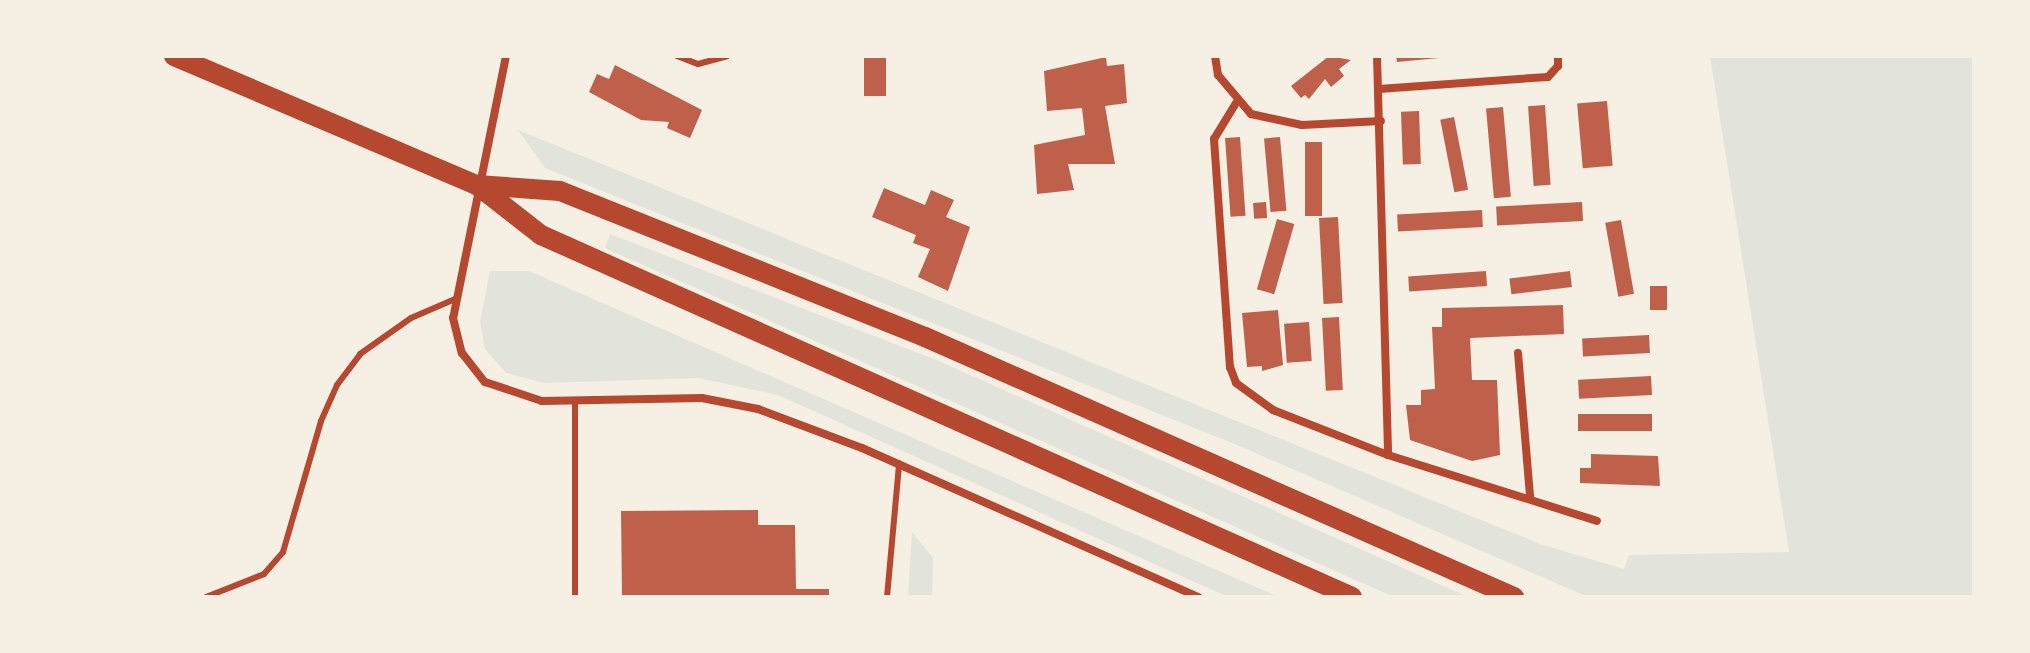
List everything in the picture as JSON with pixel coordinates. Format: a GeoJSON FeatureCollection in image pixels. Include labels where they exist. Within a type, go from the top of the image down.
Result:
{"type":"FeatureCollection","features":[{"type":"Feature","properties":{"kind":"main road"},"geometry":{"type":"LineString","coordinates":[[174,56],[477,185],[541,235],[1352,597]]}},
{"type":"Feature","properties":{"kind":"main road"},"geometry":{"type":"LineString","coordinates":[[477,185],[560,191],[925,337],[1514,597]]}},
{"type":"Feature","properties":{"kind":"street"},"geometry":{"type":"LineString","coordinates":[[506,56],[455,299],[455,336],[462,353],[485,382],[526,398],[702,398],[740,404],[899,464],[1198,597]]}},
{"type":"Feature","properties":{"kind":"street"},"geometry":{"type":"LineString","coordinates":[[1215,56],[1218,75],[1236,103],[1251,114],[1302,125],[1381,121]]}},
{"type":"Feature","properties":{"kind":"street"},"geometry":{"type":"LineString","coordinates":[[1377,56],[1388,455]]}},
{"type":"Feature","properties":{"kind":"street"},"geometry":{"type":"LineString","coordinates":[[1379,89],[1548,77],[1558,66],[1558,56]]}},
{"type":"Feature","properties":{"kind":"street"},"geometry":{"type":"LineString","coordinates":[[1236,103],[1214,139],[1230,367],[1236,383],[1273,410],[1388,455],[1530,497],[1597,521]]}},
{"type":"Feature","properties":{"kind":"street"},"geometry":{"type":"LineString","coordinates":[[1518,353],[1530,497]]}},
{"type":"Feature","properties":{"kind":"lane"},"geometry":{"type":"LineString","coordinates":[[677,56],[698,64],[727,56]]}},
{"type":"Feature","properties":{"kind":"lane"},"geometry":{"type":"LineString","coordinates":[[206,597],[264,574],[283,552],[321,421],[360,354],[411,318],[455,299]]}},
{"type":"Feature","properties":{"kind":"lane"},"geometry":{"type":"LineString","coordinates":[[575,400],[575,597]]}},
{"type":"Feature","properties":{"kind":"lane"},"geometry":{"type":"LineString","coordinates":[[887,597],[899,464]]}},
{"type":"Feature","properties":{"kind":"shaded area"},"geometry":{"type":"Polygon","coordinates":[[[1710,56],[1974,56],[1974,597],[1588,597],[1237,445],[545,168],[518,130],[1543,545],[1624,569],[1629,555],[1789,552],[1710,56]]]}},
{"type":"Feature","properties":{"kind":"shaded area"},"geometry":{"type":"Polygon","coordinates":[[[610,234],[939,361],[1468,597],[1394,597],[605,248],[610,234]]]}},
{"type":"Feature","properties":{"kind":"shaded area"},"geometry":{"type":"Polygon","coordinates":[[[490,271],[529,271],[1279,597],[1228,597],[778,395],[698,378],[544,383],[506,373],[485,349],[480,322],[490,271]]]}},
{"type":"Feature","properties":{"kind":"shaded area"},"geometry":{"type":"Polygon","coordinates":[[[912,532],[933,558],[932,597],[908,597],[912,532]]]}},
{"type":"Feature","properties":{"kind":"building"},"geometry":{"type":"Polygon","coordinates":[[[864,56],[886,56],[886,96],[864,96],[864,56]]]}},
{"type":"Feature","properties":{"kind":"building"},"geometry":{"type":"Polygon","coordinates":[[[1329,56],[1351,60],[1339,69],[1344,76],[1331,87],[1325,79],[1309,99],[1305,95],[1301,98],[1291,86],[1329,56]]]}},
{"type":"Feature","properties":{"kind":"building"},"geometry":{"type":"Polygon","coordinates":[[[1396,56],[1439,56],[1439,58],[1397,62],[1396,56]]]}},
{"type":"Feature","properties":{"kind":"building"},"geometry":{"type":"Polygon","coordinates":[[[1106,57],[1107,66],[1124,64],[1127,103],[1105,106],[1115,164],[1068,164],[1074,190],[1037,194],[1034,145],[1085,135],[1082,108],[1047,111],[1044,71],[1106,57]]]}},
{"type":"Feature","properties":{"kind":"building"},"geometry":{"type":"Polygon","coordinates":[[[615,65],[702,110],[690,138],[667,128],[669,122],[641,120],[589,92],[597,74],[609,79],[615,65]]]}},
{"type":"Feature","properties":{"kind":"building"},"geometry":{"type":"Polygon","coordinates":[[[1607,101],[1613,166],[1583,168],[1577,104],[1607,101]]]}},
{"type":"Feature","properties":{"kind":"building"},"geometry":{"type":"Polygon","coordinates":[[[1545,105],[1551,185],[1534,186],[1528,106],[1545,105]]]}},
{"type":"Feature","properties":{"kind":"building"},"geometry":{"type":"Polygon","coordinates":[[[1503,107],[1511,197],[1494,198],[1486,108],[1503,107]]]}},
{"type":"Feature","properties":{"kind":"building"},"geometry":{"type":"Polygon","coordinates":[[[1419,111],[1421,164],[1403,165],[1401,112],[1419,111]]]}},
{"type":"Feature","properties":{"kind":"building"},"geometry":{"type":"Polygon","coordinates":[[[1454,117],[1468,190],[1454,192],[1440,120],[1454,117]]]}},
{"type":"Feature","properties":{"kind":"building"},"geometry":{"type":"Polygon","coordinates":[[[1240,137],[1246,216],[1231,217],[1225,138],[1240,137]]]}},
{"type":"Feature","properties":{"kind":"building"},"geometry":{"type":"Polygon","coordinates":[[[1280,137],[1286,211],[1271,212],[1264,138],[1280,137]]]}},
{"type":"Feature","properties":{"kind":"building"},"geometry":{"type":"Polygon","coordinates":[[[1305,142],[1322,142],[1322,216],[1305,216],[1305,142]]]}},
{"type":"Feature","properties":{"kind":"building"},"geometry":{"type":"Polygon","coordinates":[[[884,188],[925,205],[931,190],[954,200],[946,217],[970,227],[948,291],[918,277],[930,249],[913,243],[916,235],[872,217],[884,188]]]}},
{"type":"Feature","properties":{"kind":"building"},"geometry":{"type":"Polygon","coordinates":[[[1266,202],[1267,218],[1254,219],[1253,203],[1266,202]]]}},
{"type":"Feature","properties":{"kind":"building"},"geometry":{"type":"Polygon","coordinates":[[[1582,202],[1583,221],[1497,225],[1496,207],[1582,202]]]}},
{"type":"Feature","properties":{"kind":"building"},"geometry":{"type":"Polygon","coordinates":[[[1482,210],[1483,227],[1398,231],[1397,214],[1482,210]]]}},
{"type":"Feature","properties":{"kind":"building"},"geometry":{"type":"Polygon","coordinates":[[[1338,217],[1343,303],[1324,304],[1319,218],[1338,217]]]}},
{"type":"Feature","properties":{"kind":"building"},"geometry":{"type":"Polygon","coordinates":[[[1277,219],[1294,224],[1274,294],[1257,289],[1277,219]]]}},
{"type":"Feature","properties":{"kind":"building"},"geometry":{"type":"Polygon","coordinates":[[[1621,220],[1634,294],[1618,297],[1605,223],[1621,220]]]}},
{"type":"Feature","properties":{"kind":"building"},"geometry":{"type":"Polygon","coordinates":[[[1486,271],[1487,286],[1409,291],[1408,276],[1486,271]]]}},
{"type":"Feature","properties":{"kind":"building"},"geometry":{"type":"Polygon","coordinates":[[[1570,271],[1572,287],[1511,294],[1509,278],[1570,271]]]}},
{"type":"Feature","properties":{"kind":"building"},"geometry":{"type":"Polygon","coordinates":[[[1650,286],[1667,286],[1667,310],[1650,310],[1650,286]]]}},
{"type":"Feature","properties":{"kind":"building"},"geometry":{"type":"Polygon","coordinates":[[[1563,305],[1564,334],[1470,338],[1472,380],[1497,380],[1500,455],[1472,461],[1410,440],[1406,405],[1421,405],[1421,390],[1435,389],[1432,327],[1442,327],[1442,308],[1563,305]]]}},
{"type":"Feature","properties":{"kind":"building"},"geometry":{"type":"Polygon","coordinates":[[[1278,310],[1283,365],[1262,371],[1262,366],[1247,367],[1242,313],[1278,310]]]}},
{"type":"Feature","properties":{"kind":"building"},"geometry":{"type":"Polygon","coordinates":[[[1339,317],[1343,390],[1326,391],[1322,318],[1339,317]]]}},
{"type":"Feature","properties":{"kind":"building"},"geometry":{"type":"Polygon","coordinates":[[[1309,322],[1312,361],[1287,363],[1284,324],[1309,322]]]}},
{"type":"Feature","properties":{"kind":"building"},"geometry":{"type":"Polygon","coordinates":[[[1649,335],[1650,353],[1583,356],[1582,339],[1649,335]]]}},
{"type":"Feature","properties":{"kind":"building"},"geometry":{"type":"Polygon","coordinates":[[[1651,376],[1652,395],[1579,399],[1578,380],[1651,376]]]}},
{"type":"Feature","properties":{"kind":"building"},"geometry":{"type":"Polygon","coordinates":[[[1578,414],[1652,414],[1652,431],[1578,431],[1578,414]]]}},
{"type":"Feature","properties":{"kind":"building"},"geometry":{"type":"Polygon","coordinates":[[[1591,454],[1658,456],[1660,486],[1580,483],[1580,468],[1591,468],[1591,454]]]}},
{"type":"Feature","properties":{"kind":"building"},"geometry":{"type":"Polygon","coordinates":[[[758,510],[758,525],[795,525],[796,589],[829,589],[829,597],[622,597],[621,511],[758,510]]]}}]}
